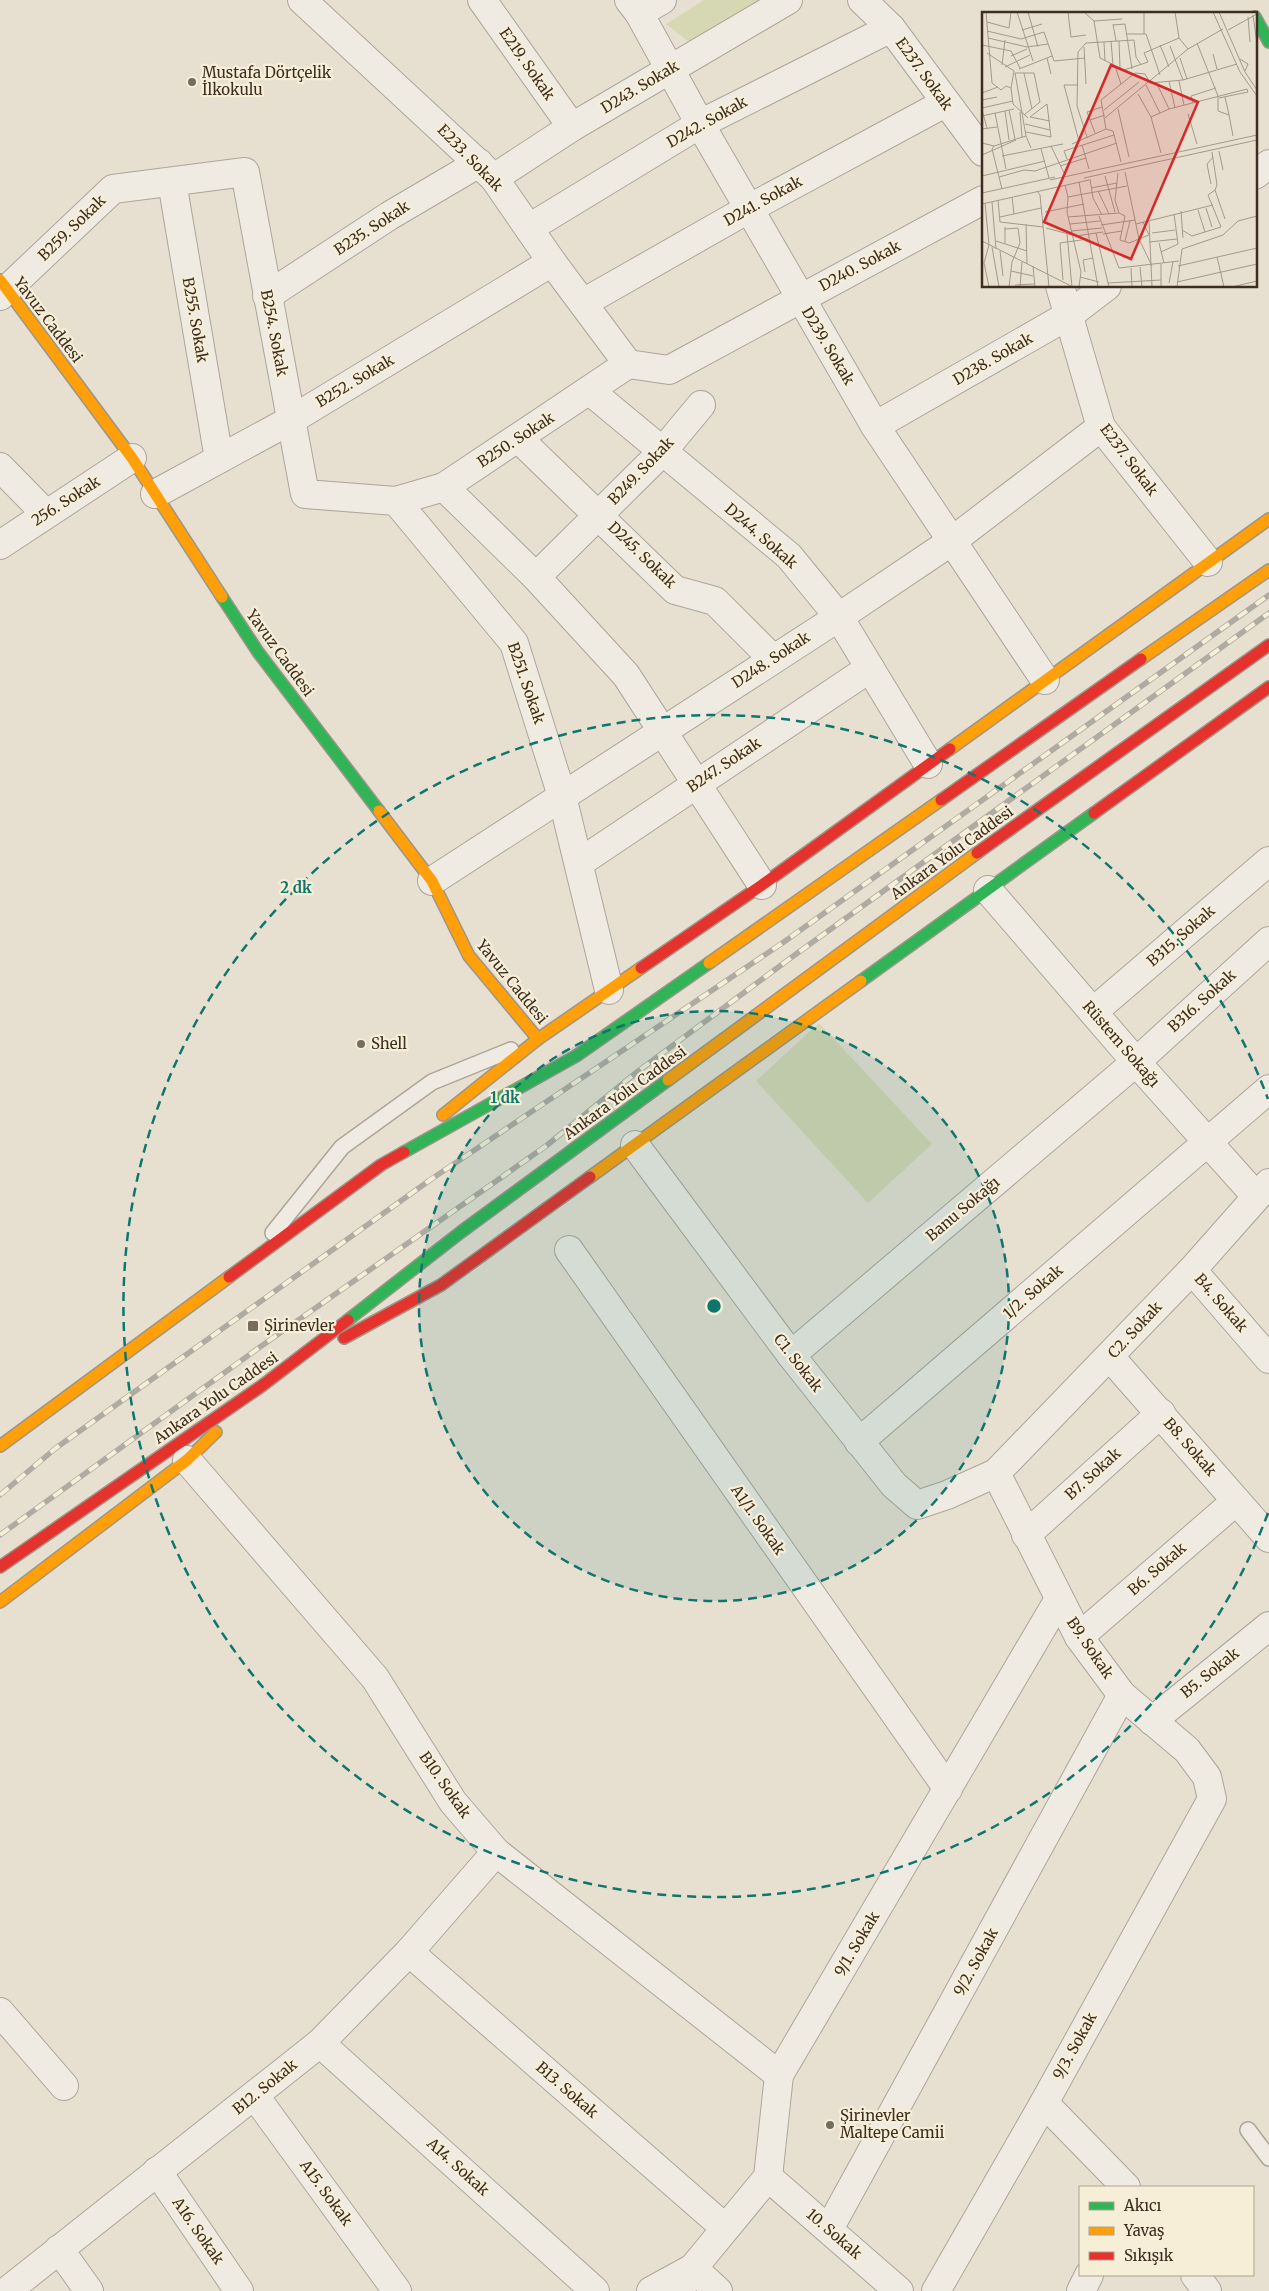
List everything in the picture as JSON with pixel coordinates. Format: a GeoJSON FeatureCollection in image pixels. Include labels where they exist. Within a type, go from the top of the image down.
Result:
{"type":"FeatureCollection","features":[{"type":"Feature","properties":{"kind":"main road"},"geometry":{"type":"LineString","coordinates":[[1256,18],[1269,42]]}},
{"type":"Feature","properties":{"kind":"main road","name":"Yavuz Caddesi"},"geometry":{"type":"LineString","coordinates":[[2,289],[132,458],[258,652],[432,881],[469,956],[538,1039]]}},
{"type":"Feature","properties":{"kind":"main road"},"geometry":{"type":"LineString","coordinates":[[0,1446],[381,1165],[538,1039],[762,885],[1208,562],[1269,520]]}},
{"type":"Feature","properties":{"kind":"main road"},"geometry":{"type":"LineString","coordinates":[[381,1165],[576,1056],[1269,570]]}},
{"type":"Feature","properties":{"kind":"main road","name":"Ankara Yolu Caddesi"},"geometry":{"type":"LineString","coordinates":[[0,1567],[263,1385],[461,1232],[888,917],[1269,645]]}},
{"type":"Feature","properties":{"kind":"main road"},"geometry":{"type":"LineString","coordinates":[[295,1361],[369,1326],[441,1285],[1268,690]]}},
{"type":"Feature","properties":{"kind":"main road"},"geometry":{"type":"LineString","coordinates":[[38,1402],[98,1374]]}},
{"type":"Feature","properties":{"kind":"main road"},"geometry":{"type":"LineString","coordinates":[[0,1602],[187,1460],[263,1385]]}},
{"type":"Feature","properties":{"kind":"street","name":"E233. Sokak"},"geometry":{"type":"LineString","coordinates":[[302,0],[486,170],[628,364]]}},
{"type":"Feature","properties":{"kind":"street","name":"E219. Sokak"},"geometry":{"type":"LineString","coordinates":[[482,0],[572,128]]}},
{"type":"Feature","properties":{"kind":"street"},"geometry":{"type":"LineString","coordinates":[[634,6],[662,0]]}},
{"type":"Feature","properties":{"kind":"street","name":"D243. Sokak"},"geometry":{"type":"LineString","coordinates":[[486,170],[572,128],[788,0]]}},
{"type":"Feature","properties":{"kind":"street","name":"E237. Sokak"},"geometry":{"type":"LineString","coordinates":[[862,0],[891,28],[982,151]]}},
{"type":"Feature","properties":{"kind":"street","name":"D239. Sokak"},"geometry":{"type":"LineString","coordinates":[[634,6],[800,299],[875,426],[1045,680]]}},
{"type":"Feature","properties":{"kind":"street","name":"D242. Sokak"},"geometry":{"type":"LineString","coordinates":[[529,228],[700,124],[891,28]]}},
{"type":"Feature","properties":{"kind":"street","name":"D241. Sokak"},"geometry":{"type":"LineString","coordinates":[[583,303],[750,208],[945,103]]}},
{"type":"Feature","properties":{"kind":"street"},"geometry":{"type":"LineString","coordinates":[[1256,173],[1269,164]]}},
{"type":"Feature","properties":{"kind":"street","name":"B235. Sokak"},"geometry":{"type":"LineString","coordinates":[[267,296],[389,216],[486,170]]}},
{"type":"Feature","properties":{"kind":"street","name":"B254. Sokak"},"geometry":{"type":"LineString","coordinates":[[245,172],[305,494],[396,501]]}},
{"type":"Feature","properties":{"kind":"street","name":"B259. Sokak"},"geometry":{"type":"LineString","coordinates":[[2,289],[113,189],[245,172]]}},
{"type":"Feature","properties":{"kind":"street","name":"B255. Sokak"},"geometry":{"type":"LineString","coordinates":[[172,182],[219,459]]}},
{"type":"Feature","properties":{"kind":"street","name":"D240. Sokak"},"geometry":{"type":"LineString","coordinates":[[628,364],[669,370],[982,201]]}},
{"type":"Feature","properties":{"kind":"street","name":"B252. Sokak"},"geometry":{"type":"LineString","coordinates":[[154,494],[291,420],[552,262]]}},
{"type":"Feature","properties":{"kind":"street","name":"E237. Sokak"},"geometry":{"type":"LineString","coordinates":[[1061,288],[1102,427],[1208,562]]}},
{"type":"Feature","properties":{"kind":"street","name":"D238. Sokak"},"geometry":{"type":"LineString","coordinates":[[875,426],[1069,315],[1104,288]]}},
{"type":"Feature","properties":{"kind":"street","name":"B250. Sokak"},"geometry":{"type":"LineString","coordinates":[[396,501],[444,487],[628,364]]}},
{"type":"Feature","properties":{"kind":"street","name":"D244. Sokak"},"geometry":{"type":"LineString","coordinates":[[590,390],[789,556],[839,617],[928,764]]}},
{"type":"Feature","properties":{"kind":"street","name":"B249. Sokak"},"geometry":{"type":"LineString","coordinates":[[536,577],[662,452],[701,405]]}},
{"type":"Feature","properties":{"kind":"street","name":"D248. Sokak"},"geometry":{"type":"LineString","coordinates":[[432,881],[662,730],[839,617],[952,541],[1102,427]]}},
{"type":"Feature","properties":{"kind":"street","name":"D245. Sokak"},"geometry":{"type":"LineString","coordinates":[[518,438],[599,514],[675,590],[715,600],[772,659]]}},
{"type":"Feature","properties":{"kind":"street","name":"256. Sokak"},"geometry":{"type":"LineString","coordinates":[[0,545],[132,458]]}},
{"type":"Feature","properties":{"kind":"street"},"geometry":{"type":"LineString","coordinates":[[0,467],[46,514]]}},
{"type":"Feature","properties":{"kind":"street"},"geometry":{"type":"LineString","coordinates":[[444,487],[536,577],[626,675],[762,885]]}},
{"type":"Feature","properties":{"kind":"street","name":"B251. Sokak"},"geometry":{"type":"LineString","coordinates":[[396,501],[514,643],[562,796],[609,990]]}},
{"type":"Feature","properties":{"kind":"street","name":"B247. Sokak"},"geometry":{"type":"LineString","coordinates":[[579,863],[870,668]]}},
{"type":"Feature","properties":{"kind":"street","name":"B315. Sokak"},"geometry":{"type":"LineString","coordinates":[[1093,1012],[1269,861]]}},
{"type":"Feature","properties":{"kind":"street","name":"Rüstem Sokağı"},"geometry":{"type":"LineString","coordinates":[[988,890],[1207,1143],[1265,1188]]}},
{"type":"Feature","properties":{"kind":"street","name":"B316. Sokak"},"geometry":{"type":"LineString","coordinates":[[1136,1062],[1269,941]]}},
{"type":"Feature","properties":{"kind":"street","name":"Banu Sokağı"},"geometry":{"type":"LineString","coordinates":[[791,1355],[1136,1062]]}},
{"type":"Feature","properties":{"kind":"street","name":"1/2. Sokak"},"geometry":{"type":"LineString","coordinates":[[859,1442],[1269,1089]]}},
{"type":"Feature","properties":{"kind":"street","name":"C1. Sokak"},"geometry":{"type":"LineString","coordinates":[[635,1145],[791,1355],[894,1485],[917,1505],[947,1495],[996,1473]]}},
{"type":"Feature","properties":{"kind":"street","name":"C2. Sokak"},"geometry":{"type":"LineString","coordinates":[[996,1473],[1110,1357],[1192,1270],[1265,1188]]}},
{"type":"Feature","properties":{"kind":"street","name":"A1/1. Sokak"},"geometry":{"type":"LineString","coordinates":[[569,1250],[948,1789]]}},
{"type":"Feature","properties":{"kind":"street","name":"B4. Sokak"},"geometry":{"type":"LineString","coordinates":[[1192,1270],[1269,1359]]}},
{"type":"Feature","properties":{"kind":"street","name":"B8. Sokak"},"geometry":{"type":"LineString","coordinates":[[1110,1357],[1269,1538]]}},
{"type":"Feature","properties":{"kind":"street","name":"B7. Sokak"},"geometry":{"type":"LineString","coordinates":[[1026,1534],[1160,1413]]}},
{"type":"Feature","properties":{"kind":"street","name":"B10. Sokak"},"geometry":{"type":"LineString","coordinates":[[187,1460],[375,1678],[453,1802],[496,1852],[779,2075]]}},
{"type":"Feature","properties":{"kind":"street","name":"B9. Sokak"},"geometry":{"type":"LineString","coordinates":[[996,1473],[1079,1637],[1122,1695],[1187,1750],[1207,1777],[1212,1799]]}},
{"type":"Feature","properties":{"kind":"street","name":"B6. Sokak"},"geometry":{"type":"LineString","coordinates":[[1079,1637],[1236,1501]]}},
{"type":"Feature","properties":{"kind":"street","name":"9/1. Sokak"},"geometry":{"type":"LineString","coordinates":[[768,2177],[779,2075],[1059,1599]]}},
{"type":"Feature","properties":{"kind":"street","name":"B5. Sokak"},"geometry":{"type":"LineString","coordinates":[[1152,1720],[1269,1626]]}},
{"type":"Feature","properties":{"kind":"street","name":"9/2. Sokak"},"geometry":{"type":"LineString","coordinates":[[829,2229],[1122,1695]]}},
{"type":"Feature","properties":{"kind":"street","name":"9/3. Sokak"},"geometry":{"type":"LineString","coordinates":[[936,2291],[1044,2102],[1212,1799]]}},
{"type":"Feature","properties":{"kind":"street","name":"B12. Sokak"},"geometry":{"type":"LineString","coordinates":[[7,2291],[157,2171],[255,2096],[320,2042],[409,1952],[496,1852]]}},
{"type":"Feature","properties":{"kind":"street","name":"B13. Sokak"},"geometry":{"type":"LineString","coordinates":[[409,1952],[724,2227]]}},
{"type":"Feature","properties":{"kind":"street"},"geometry":{"type":"LineString","coordinates":[[0,2012],[64,2086]]}},
{"type":"Feature","properties":{"kind":"street","name":"A14. Sokak"},"geometry":{"type":"LineString","coordinates":[[320,2042],[595,2291]]}},
{"type":"Feature","properties":{"kind":"street","name":"A15. Sokak"},"geometry":{"type":"LineString","coordinates":[[255,2096],[398,2291]]}},
{"type":"Feature","properties":{"kind":"street"},"geometry":{"type":"LineString","coordinates":[[1044,2102],[1125,2186]]}},
{"type":"Feature","properties":{"kind":"street","name":"A16. Sokak"},"geometry":{"type":"LineString","coordinates":[[157,2171],[239,2291]]}},
{"type":"Feature","properties":{"kind":"street"},"geometry":{"type":"LineString","coordinates":[[686,2280],[724,2227],[768,2177]]}},
{"type":"Feature","properties":{"kind":"street","name":"10. Sokak"},"geometry":{"type":"LineString","coordinates":[[768,2177],[899,2291]]}},
{"type":"Feature","properties":{"kind":"street"},"geometry":{"type":"LineString","coordinates":[[59,2249],[89,2291]]}},
{"type":"Feature","properties":{"kind":"street"},"geometry":{"type":"LineString","coordinates":[[1080,2291],[1088,2276]]}},
{"type":"Feature","properties":{"kind":"street"},"geometry":{"type":"LineString","coordinates":[[1195,2276],[1207,2291]]}},
{"type":"Feature","properties":{"kind":"street"},"geometry":{"type":"LineString","coordinates":[[651,2291],[686,2280],[718,2291]]}},
{"type":"Feature","properties":{"kind":"lane"},"geometry":{"type":"LineString","coordinates":[[253,1259],[342,1147],[432,1082],[538,1039]]}},
{"type":"Feature","properties":{"kind":"lane"},"geometry":{"type":"LineString","coordinates":[[1248,2130],[1269,2158]]}},
{"type":"Feature","properties":{"kind":"green space"},"geometry":{"type":"Polygon","coordinates":[[[704,0],[766,0],[694,46],[666,24],[704,0]]]}},
{"type":"Feature","properties":{"kind":"green space"},"geometry":{"type":"Polygon","coordinates":[[[819,1023],[932,1144],[868,1203],[756,1081],[819,1023]]]}},
{"type":"Feature","properties":{"kind":"railway"},"geometry":{"type":"LineString","coordinates":[[0,1495],[56,1448],[430,1180],[781,944],[1269,595]]}},
{"type":"Feature","properties":{"kind":"railway"},"geometry":{"type":"LineString","coordinates":[[0,1535],[260,1347],[546,1146],[637,1072],[792,957],[1269,613]]}},
{"type":"Feature","properties":{"kind":"traffic: fast"},"geometry":{"type":"LineString","coordinates":[[1256,19],[1269,42]]}},
{"type":"Feature","properties":{"kind":"traffic: fast"},"geometry":{"type":"LineString","coordinates":[[222,597],[258,652],[379,811]]}},
{"type":"Feature","properties":{"kind":"traffic: fast"},"geometry":{"type":"LineString","coordinates":[[861,981],[1094,813]]}},
{"type":"Feature","properties":{"kind":"traffic: fast"},"geometry":{"type":"LineString","coordinates":[[404,1152],[576,1056],[709,963]]}},
{"type":"Feature","properties":{"kind":"traffic: fast"},"geometry":{"type":"LineString","coordinates":[[348,1320],[461,1232],[668,1080]]}},
{"type":"Feature","properties":{"kind":"traffic: slow"},"geometry":{"type":"LineString","coordinates":[[0,280],[132,458],[222,597]]}},
{"type":"Feature","properties":{"kind":"traffic: slow"},"geometry":{"type":"LineString","coordinates":[[950,749],[1269,519]]}},
{"type":"Feature","properties":{"kind":"traffic: slow"},"geometry":{"type":"LineString","coordinates":[[1141,659],[1269,570]]}},
{"type":"Feature","properties":{"kind":"traffic: slow"},"geometry":{"type":"LineString","coordinates":[[709,963],[941,800]]}},
{"type":"Feature","properties":{"kind":"traffic: slow"},"geometry":{"type":"LineString","coordinates":[[379,811],[432,881],[469,956],[538,1039]]}},
{"type":"Feature","properties":{"kind":"traffic: slow"},"geometry":{"type":"LineString","coordinates":[[668,1080],[977,853]]}},
{"type":"Feature","properties":{"kind":"traffic: slow"},"geometry":{"type":"LineString","coordinates":[[443,1115],[538,1039],[641,968]]}},
{"type":"Feature","properties":{"kind":"traffic: slow"},"geometry":{"type":"LineString","coordinates":[[590,1177],[861,981]]}},
{"type":"Feature","properties":{"kind":"traffic: slow"},"geometry":{"type":"LineString","coordinates":[[0,1446],[229,1277]]}},
{"type":"Feature","properties":{"kind":"traffic: slow"},"geometry":{"type":"LineString","coordinates":[[0,1602],[187,1460],[216,1432]]}},
{"type":"Feature","properties":{"kind":"traffic: jam"},"geometry":{"type":"LineString","coordinates":[[977,853],[1269,645]]}},
{"type":"Feature","properties":{"kind":"traffic: jam"},"geometry":{"type":"LineString","coordinates":[[941,800],[1141,659]]}},
{"type":"Feature","properties":{"kind":"traffic: jam"},"geometry":{"type":"LineString","coordinates":[[1094,813],[1269,687]]}},
{"type":"Feature","properties":{"kind":"traffic: jam"},"geometry":{"type":"LineString","coordinates":[[641,968],[762,885],[950,749]]}},
{"type":"Feature","properties":{"kind":"traffic: jam"},"geometry":{"type":"LineString","coordinates":[[229,1277],[381,1165],[404,1152]]}},
{"type":"Feature","properties":{"kind":"traffic: jam"},"geometry":{"type":"LineString","coordinates":[[344,1338],[441,1285],[590,1177]]}},
{"type":"Feature","properties":{"kind":"traffic: jam"},"geometry":{"type":"LineString","coordinates":[[0,1567],[263,1385],[348,1320]]}},
{"type":"Feature","properties":{"kind":"place","name":"Mustafa Dörtçelik İlkokulu"},"geometry":{"type":"Point","coordinates":[192,82]}},
{"type":"Feature","properties":{"kind":"place","name":"Shell"},"geometry":{"type":"Point","coordinates":[361,1044]}},
{"type":"Feature","properties":{"kind":"place","name":"Şirinevler"},"geometry":{"type":"Point","coordinates":[253,1326]}},
{"type":"Feature","properties":{"kind":"place","name":"Şirinevler Maltepe Camii"},"geometry":{"type":"Point","coordinates":[830,2125]}}]}
